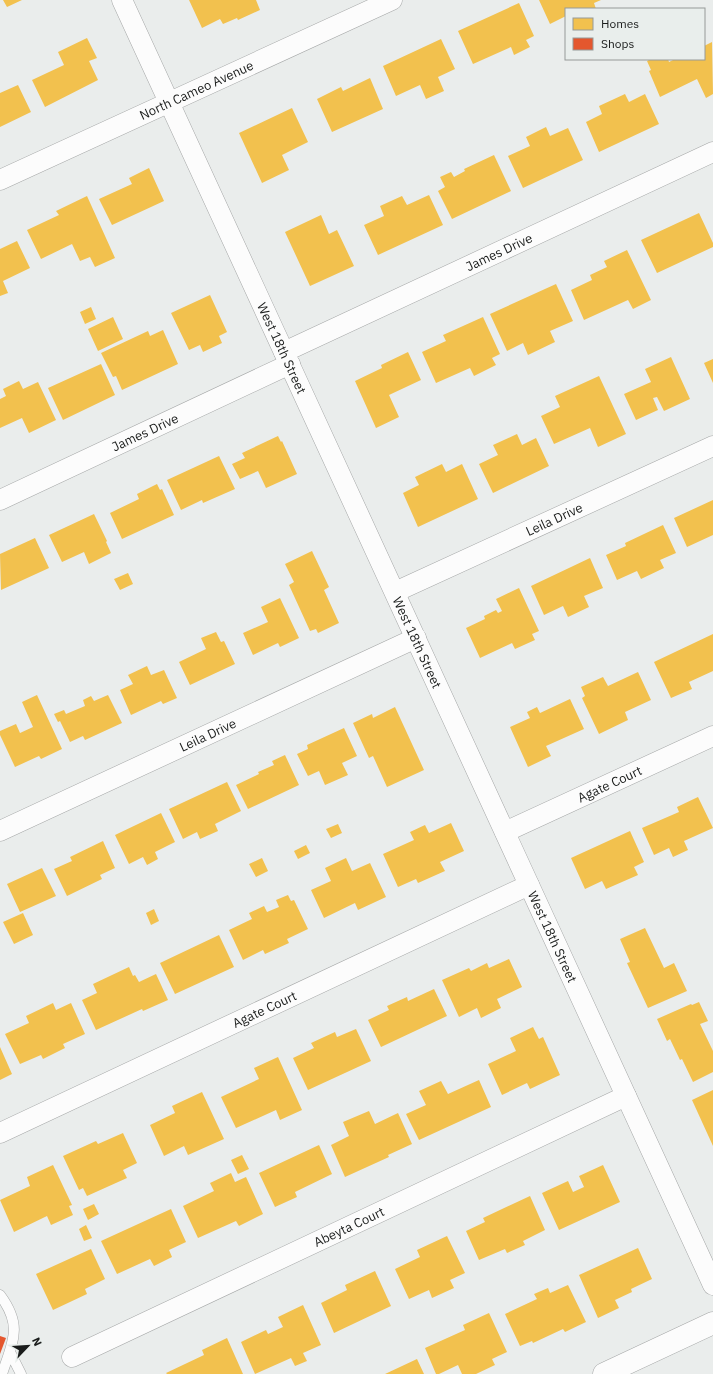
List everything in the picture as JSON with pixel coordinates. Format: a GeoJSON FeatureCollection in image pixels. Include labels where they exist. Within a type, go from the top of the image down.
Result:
{"type":"FeatureCollection","features":[{"type":"Feature","properties":{"kind":"main road"},"geometry":{"type":"LineString","coordinates":[[604,1374],[713,1323]]}},
{"type":"Feature","properties":{"kind":"street","name":"West 18th Street"},"geometry":{"type":"LineString","coordinates":[[122,0],[713,1285]]}},
{"type":"Feature","properties":{"kind":"street","name":"North Cameo Avenue"},"geometry":{"type":"LineString","coordinates":[[0,180],[392,0]]}},
{"type":"Feature","properties":{"kind":"street","name":"James Drive"},"geometry":{"type":"LineString","coordinates":[[0,500],[287,358],[713,152]]}},
{"type":"Feature","properties":{"kind":"street","name":"Leila Drive"},"geometry":{"type":"LineString","coordinates":[[395,592],[713,446]]}},
{"type":"Feature","properties":{"kind":"street","name":"Leila Drive"},"geometry":{"type":"LineString","coordinates":[[0,831],[416,638]]}},
{"type":"Feature","properties":{"kind":"street","name":"Agate Court"},"geometry":{"type":"LineString","coordinates":[[505,832],[713,736]]}},
{"type":"Feature","properties":{"kind":"street","name":"Agate Court"},"geometry":{"type":"LineString","coordinates":[[0,1133],[530,885]]}},
{"type":"Feature","properties":{"kind":"street","name":"Abeyta Court"},"geometry":{"type":"LineString","coordinates":[[72,1357],[626,1096]]}},
{"type":"Feature","properties":{"kind":"lane"},"geometry":{"type":"LineString","coordinates":[[0,1295],[7,1304],[14,1320],[15,1336],[2,1374]]}},
{"type":"Feature","properties":{"kind":"lane"},"geometry":{"type":"LineString","coordinates":[[10,1352],[21,1374]]}},
{"type":"Feature","properties":{"kind":"building: Homes"},"geometry":{"type":"Polygon","coordinates":[[[3,0],[22,0],[7,7],[3,0]]]}},
{"type":"Feature","properties":{"kind":"building: Homes"},"geometry":{"type":"Polygon","coordinates":[[[189,0],[256,0],[260,10],[238,20],[237,18],[223,24],[220,19],[202,28],[189,0]]]}},
{"type":"Feature","properties":{"kind":"building: Homes"},"geometry":{"type":"Polygon","coordinates":[[[539,0],[601,0],[594,3],[596,8],[565,8],[565,16],[550,24],[539,0]]]}},
{"type":"Feature","properties":{"kind":"building: Homes"},"geometry":{"type":"Polygon","coordinates":[[[519,3],[534,36],[526,40],[530,47],[514,55],[511,47],[473,64],[458,31],[519,3]]]}},
{"type":"Feature","properties":{"kind":"building: Homes"},"geometry":{"type":"Polygon","coordinates":[[[87,38],[97,58],[89,61],[98,80],[45,107],[32,80],[64,65],[58,52],[87,38]]]}},
{"type":"Feature","properties":{"kind":"building: Homes"},"geometry":{"type":"Polygon","coordinates":[[[441,39],[455,69],[438,77],[444,91],[426,99],[420,85],[396,96],[383,66],[441,39]]]}},
{"type":"Feature","properties":{"kind":"building: Homes"},"geometry":{"type":"Polygon","coordinates":[[[712,42],[713,94],[706,98],[697,79],[660,97],[649,71],[651,70],[647,61],[668,60],[669,62],[673,60],[705,60],[705,46],[712,42]]]}},
{"type":"Feature","properties":{"kind":"building: Homes"},"geometry":{"type":"Polygon","coordinates":[[[370,78],[383,109],[332,132],[317,99],[341,87],[343,91],[370,78]]]}},
{"type":"Feature","properties":{"kind":"building: Homes"},"geometry":{"type":"Polygon","coordinates":[[[18,85],[31,112],[0,127],[0,93],[18,85]]]}},
{"type":"Feature","properties":{"kind":"building: Homes"},"geometry":{"type":"Polygon","coordinates":[[[625,94],[629,102],[645,94],[659,124],[599,152],[586,122],[602,114],[599,106],[625,94]]]}},
{"type":"Feature","properties":{"kind":"building: Homes"},"geometry":{"type":"Polygon","coordinates":[[[292,108],[308,142],[282,155],[289,170],[262,183],[239,133],[292,108]]]}},
{"type":"Feature","properties":{"kind":"building: Homes"},"geometry":{"type":"Polygon","coordinates":[[[546,127],[550,136],[568,128],[583,160],[523,188],[508,156],[530,146],[526,137],[546,127]]]}},
{"type":"Feature","properties":{"kind":"building: Homes"},"geometry":{"type":"Polygon","coordinates":[[[494,155],[511,191],[452,219],[438,191],[445,187],[440,177],[451,172],[454,177],[465,171],[464,169],[494,155]]]}},
{"type":"Feature","properties":{"kind":"building: Homes"},"geometry":{"type":"Polygon","coordinates":[[[149,168],[164,201],[112,225],[99,199],[132,184],[129,178],[149,168]]]}},
{"type":"Feature","properties":{"kind":"building: Homes"},"geometry":{"type":"Polygon","coordinates":[[[429,195],[443,225],[378,255],[364,225],[384,216],[380,206],[402,196],[407,205],[429,195]]]}},
{"type":"Feature","properties":{"kind":"building: Homes"},"geometry":{"type":"Polygon","coordinates":[[[87,196],[115,258],[95,267],[90,257],[80,261],[72,244],[41,259],[27,230],[59,215],[56,211],[87,196]]]}},
{"type":"Feature","properties":{"kind":"building: Homes"},"geometry":{"type":"Polygon","coordinates":[[[699,213],[713,243],[713,247],[657,273],[641,240],[699,213]]]}},
{"type":"Feature","properties":{"kind":"building: Homes"},"geometry":{"type":"Polygon","coordinates":[[[321,215],[329,234],[337,230],[354,266],[310,286],[285,232],[321,215]]]}},
{"type":"Feature","properties":{"kind":"building: Homes"},"geometry":{"type":"Polygon","coordinates":[[[17,241],[30,268],[3,281],[8,293],[0,296],[0,249],[17,241]]]}},
{"type":"Feature","properties":{"kind":"building: Homes"},"geometry":{"type":"Polygon","coordinates":[[[627,250],[651,300],[633,309],[628,300],[584,320],[571,290],[592,280],[590,275],[607,267],[604,261],[627,250]]]}},
{"type":"Feature","properties":{"kind":"building: Homes"},"geometry":{"type":"Polygon","coordinates":[[[556,284],[573,321],[550,331],[555,342],[528,355],[523,343],[507,351],[490,314],[556,284]]]}},
{"type":"Feature","properties":{"kind":"building: Homes"},"geometry":{"type":"Polygon","coordinates":[[[210,295],[227,332],[219,336],[222,343],[203,352],[200,345],[189,350],[171,313],[210,295]]]}},
{"type":"Feature","properties":{"kind":"building: Homes"},"geometry":{"type":"Polygon","coordinates":[[[91,307],[96,319],[85,324],[80,312],[91,307]]]}},
{"type":"Feature","properties":{"kind":"building: Homes"},"geometry":{"type":"Polygon","coordinates":[[[113,317],[123,339],[98,351],[88,329],[113,317]]]}},
{"type":"Feature","properties":{"kind":"building: Homes"},"geometry":{"type":"Polygon","coordinates":[[[483,317],[500,354],[492,358],[496,365],[474,376],[470,368],[436,383],[422,352],[446,341],[443,335],[483,317]]]}},
{"type":"Feature","properties":{"kind":"building: Homes"},"geometry":{"type":"Polygon","coordinates":[[[163,330],[178,364],[122,390],[116,376],[113,377],[101,353],[148,331],[150,336],[163,330]]]}},
{"type":"Feature","properties":{"kind":"building: Homes"},"geometry":{"type":"Polygon","coordinates":[[[408,352],[421,380],[389,395],[399,417],[376,428],[355,381],[382,368],[381,365],[408,352]]]}},
{"type":"Feature","properties":{"kind":"building: Homes"},"geometry":{"type":"Polygon","coordinates":[[[671,357],[690,399],[664,411],[657,397],[653,398],[658,410],[636,420],[624,394],[651,382],[645,369],[671,357]]]}},
{"type":"Feature","properties":{"kind":"building: Homes"},"geometry":{"type":"Polygon","coordinates":[[[713,359],[713,383],[704,363],[713,359]]]}},
{"type":"Feature","properties":{"kind":"building: Homes"},"geometry":{"type":"Polygon","coordinates":[[[101,364],[115,395],[63,420],[48,388],[101,364]]]}},
{"type":"Feature","properties":{"kind":"building: Homes"},"geometry":{"type":"Polygon","coordinates":[[[599,376],[626,434],[598,447],[590,428],[554,444],[541,416],[560,407],[555,396],[599,376]]]}},
{"type":"Feature","properties":{"kind":"building: Homes"},"geometry":{"type":"Polygon","coordinates":[[[19,381],[23,389],[38,382],[56,420],[29,433],[22,418],[0,428],[0,399],[6,396],[3,389],[19,381]]]}},
{"type":"Feature","properties":{"kind":"building: Homes"},"geometry":{"type":"Polygon","coordinates":[[[517,434],[522,445],[536,438],[549,466],[493,493],[479,464],[498,455],[493,445],[517,434]]]}},
{"type":"Feature","properties":{"kind":"building: Homes"},"geometry":{"type":"Polygon","coordinates":[[[278,436],[281,442],[282,441],[297,474],[266,488],[258,471],[240,479],[232,464],[245,458],[242,453],[278,436]]]}},
{"type":"Feature","properties":{"kind":"building: Homes"},"geometry":{"type":"Polygon","coordinates":[[[219,456],[235,489],[203,503],[202,500],[181,510],[167,480],[219,456]]]}},
{"type":"Feature","properties":{"kind":"building: Homes"},"geometry":{"type":"Polygon","coordinates":[[[442,464],[446,472],[462,464],[478,499],[418,527],[403,493],[419,485],[415,477],[442,464]]]}},
{"type":"Feature","properties":{"kind":"building: Homes"},"geometry":{"type":"Polygon","coordinates":[[[157,484],[160,490],[162,489],[174,515],[122,539],[110,513],[139,499],[137,494],[157,484]]]}},
{"type":"Feature","properties":{"kind":"building: Homes"},"geometry":{"type":"Polygon","coordinates":[[[713,500],[713,535],[687,547],[674,518],[713,500]]]}},
{"type":"Feature","properties":{"kind":"building: Homes"},"geometry":{"type":"Polygon","coordinates":[[[94,514],[111,553],[89,564],[84,552],[62,562],[49,535],[94,514]]]}},
{"type":"Feature","properties":{"kind":"building: Homes"},"geometry":{"type":"Polygon","coordinates":[[[663,525],[676,553],[660,560],[664,568],[641,579],[637,571],[617,580],[606,555],[626,546],[625,543],[663,525]]]}},
{"type":"Feature","properties":{"kind":"building: Homes"},"geometry":{"type":"Polygon","coordinates":[[[35,538],[49,568],[1,590],[0,554],[35,538]]]}},
{"type":"Feature","properties":{"kind":"building: Homes"},"geometry":{"type":"Polygon","coordinates":[[[312,551],[329,587],[324,590],[339,623],[318,633],[316,629],[310,631],[289,585],[294,582],[285,564],[312,551]]]}},
{"type":"Feature","properties":{"kind":"building: Homes"},"geometry":{"type":"Polygon","coordinates":[[[590,558],[603,588],[584,596],[589,607],[568,617],[563,606],[544,615],[531,586],[590,558]]]}},
{"type":"Feature","properties":{"kind":"building: Homes"},"geometry":{"type":"Polygon","coordinates":[[[128,573],[133,584],[120,590],[114,579],[128,573]]]}},
{"type":"Feature","properties":{"kind":"building: Homes"},"geometry":{"type":"Polygon","coordinates":[[[519,588],[539,631],[532,634],[535,640],[515,649],[512,643],[480,658],[466,628],[485,619],[484,616],[496,610],[498,613],[502,611],[496,599],[519,588]]]}},
{"type":"Feature","properties":{"kind":"building: Homes"},"geometry":{"type":"Polygon","coordinates":[[[280,598],[299,638],[280,647],[278,643],[253,655],[243,633],[268,622],[261,607],[280,598]]]}},
{"type":"Feature","properties":{"kind":"building: Homes"},"geometry":{"type":"Polygon","coordinates":[[[216,632],[221,642],[224,641],[235,664],[190,685],[179,662],[206,649],[201,638],[216,632]]]}},
{"type":"Feature","properties":{"kind":"building: Homes"},"geometry":{"type":"Polygon","coordinates":[[[713,634],[713,671],[689,682],[692,689],[671,698],[654,662],[713,634]]]}},
{"type":"Feature","properties":{"kind":"building: Homes"},"geometry":{"type":"Polygon","coordinates":[[[147,666],[151,675],[164,670],[177,698],[163,704],[161,701],[131,715],[120,690],[133,684],[128,675],[147,666]]]}},
{"type":"Feature","properties":{"kind":"building: Homes"},"geometry":{"type":"Polygon","coordinates":[[[638,672],[651,700],[625,712],[628,720],[599,734],[582,698],[585,696],[581,687],[603,677],[608,686],[638,672]]]}},
{"type":"Feature","properties":{"kind":"building: Homes"},"geometry":{"type":"Polygon","coordinates":[[[37,695],[62,749],[41,759],[39,756],[15,767],[0,735],[0,731],[16,724],[20,733],[33,727],[22,702],[37,695]]]}},
{"type":"Feature","properties":{"kind":"building: Homes"},"geometry":{"type":"Polygon","coordinates":[[[108,695],[122,723],[85,740],[83,736],[70,742],[60,721],[58,722],[54,714],[64,710],[66,714],[85,706],[83,700],[91,696],[94,701],[108,695]]]}},
{"type":"Feature","properties":{"kind":"building: Homes"},"geometry":{"type":"Polygon","coordinates":[[[570,699],[584,729],[546,746],[551,756],[528,767],[510,727],[530,718],[527,712],[537,707],[540,713],[570,699]]]}},
{"type":"Feature","properties":{"kind":"building: Homes"},"geometry":{"type":"Polygon","coordinates":[[[395,707],[424,770],[387,787],[373,756],[369,758],[353,723],[372,714],[373,718],[395,707]]]}},
{"type":"Feature","properties":{"kind":"building: Homes"},"geometry":{"type":"Polygon","coordinates":[[[344,728],[357,756],[342,763],[348,775],[325,785],[319,771],[308,776],[297,754],[308,749],[307,745],[344,728]]]}},
{"type":"Feature","properties":{"kind":"building: Homes"},"geometry":{"type":"Polygon","coordinates":[[[285,755],[299,785],[248,809],[236,785],[259,774],[258,772],[274,765],[272,761],[285,755]]]}},
{"type":"Feature","properties":{"kind":"building: Homes"},"geometry":{"type":"Polygon","coordinates":[[[227,782],[241,811],[215,824],[218,831],[200,839],[197,832],[183,839],[169,809],[227,782]]]}},
{"type":"Feature","properties":{"kind":"building: Homes"},"geometry":{"type":"Polygon","coordinates":[[[698,797],[713,828],[684,841],[688,850],[673,857],[669,848],[654,855],[642,828],[679,812],[677,807],[698,797]]]}},
{"type":"Feature","properties":{"kind":"building: Homes"},"geometry":{"type":"Polygon","coordinates":[[[161,813],[175,842],[155,852],[158,859],[147,865],[143,857],[129,864],[115,835],[161,813]]]}},
{"type":"Feature","properties":{"kind":"building: Homes"},"geometry":{"type":"Polygon","coordinates":[[[451,823],[464,851],[440,862],[445,871],[418,883],[416,879],[398,887],[383,854],[414,840],[410,832],[425,825],[429,833],[451,823]]]}},
{"type":"Feature","properties":{"kind":"building: Homes"},"geometry":{"type":"Polygon","coordinates":[[[338,824],[342,833],[331,838],[326,829],[338,824]]]}},
{"type":"Feature","properties":{"kind":"building: Homes"},"geometry":{"type":"Polygon","coordinates":[[[630,831],[644,862],[634,867],[638,875],[606,889],[602,881],[585,889],[571,858],[630,831]]]}},
{"type":"Feature","properties":{"kind":"building: Homes"},"geometry":{"type":"Polygon","coordinates":[[[103,841],[115,868],[100,875],[102,879],[67,896],[54,869],[72,861],[70,857],[103,841]]]}},
{"type":"Feature","properties":{"kind":"building: Homes"},"geometry":{"type":"Polygon","coordinates":[[[306,845],[310,853],[298,859],[294,851],[306,845]]]}},
{"type":"Feature","properties":{"kind":"building: Homes"},"geometry":{"type":"Polygon","coordinates":[[[262,858],[268,871],[256,877],[249,864],[262,858]]]}},
{"type":"Feature","properties":{"kind":"building: Homes"},"geometry":{"type":"Polygon","coordinates":[[[346,858],[352,871],[370,863],[386,897],[358,910],[355,903],[324,918],[311,890],[331,881],[325,868],[346,858]]]}},
{"type":"Feature","properties":{"kind":"building: Homes"},"geometry":{"type":"Polygon","coordinates":[[[42,868],[56,896],[20,912],[7,884],[42,868]]]}},
{"type":"Feature","properties":{"kind":"building: Homes"},"geometry":{"type":"Polygon","coordinates":[[[288,895],[291,901],[294,900],[308,929],[287,939],[289,943],[265,954],[263,950],[243,960],[229,930],[252,919],[249,913],[264,906],[267,912],[279,907],[276,900],[288,895]]]}},
{"type":"Feature","properties":{"kind":"building: Homes"},"geometry":{"type":"Polygon","coordinates":[[[154,909],[159,921],[151,925],[146,913],[154,909]]]}},
{"type":"Feature","properties":{"kind":"building: Homes"},"geometry":{"type":"Polygon","coordinates":[[[23,913],[33,935],[14,944],[3,922],[23,913]]]}},
{"type":"Feature","properties":{"kind":"building: Homes"},"geometry":{"type":"Polygon","coordinates":[[[645,928],[664,968],[674,963],[687,991],[648,1008],[627,963],[630,962],[620,939],[645,928]]]}},
{"type":"Feature","properties":{"kind":"building: Homes"},"geometry":{"type":"Polygon","coordinates":[[[219,935],[234,967],[175,994],[160,963],[219,935]]]}},
{"type":"Feature","properties":{"kind":"building: Homes"},"geometry":{"type":"Polygon","coordinates":[[[509,959],[522,987],[497,999],[501,1008],[481,1018],[477,1008],[459,1017],[442,980],[469,968],[471,971],[487,963],[489,968],[509,959]]]}},
{"type":"Feature","properties":{"kind":"building: Homes"},"geometry":{"type":"Polygon","coordinates":[[[129,967],[133,976],[135,975],[139,982],[156,974],[168,1000],[143,1011],[142,1009],[96,1030],[82,1000],[97,993],[93,984],[129,967]]]}},
{"type":"Feature","properties":{"kind":"building: Homes"},"geometry":{"type":"Polygon","coordinates":[[[434,989],[447,1016],[381,1047],[368,1020],[389,1010],[387,1006],[407,997],[408,1001],[434,989]]]}},
{"type":"Feature","properties":{"kind":"building: Homes"},"geometry":{"type":"Polygon","coordinates":[[[699,1002],[708,1021],[700,1024],[713,1051],[713,1072],[693,1082],[670,1039],[667,1041],[657,1019],[699,1002]]]}},
{"type":"Feature","properties":{"kind":"building: Homes"},"geometry":{"type":"Polygon","coordinates":[[[53,1003],[56,1010],[71,1003],[85,1034],[63,1044],[65,1048],[43,1059],[41,1055],[20,1064],[5,1034],[29,1023],[26,1016],[53,1003]]]}},
{"type":"Feature","properties":{"kind":"building: Homes"},"geometry":{"type":"Polygon","coordinates":[[[533,1027],[539,1039],[543,1037],[560,1075],[530,1089],[527,1083],[502,1095],[488,1064],[516,1051],[510,1038],[533,1027]]]}},
{"type":"Feature","properties":{"kind":"building: Homes"},"geometry":{"type":"Polygon","coordinates":[[[356,1029],[371,1061],[308,1090],[293,1058],[314,1048],[311,1043],[335,1032],[337,1037],[356,1029]]]}},
{"type":"Feature","properties":{"kind":"building: Homes"},"geometry":{"type":"Polygon","coordinates":[[[0,1047],[12,1074],[0,1080],[0,1047]]]}},
{"type":"Feature","properties":{"kind":"building: Homes"},"geometry":{"type":"Polygon","coordinates":[[[278,1057],[302,1110],[280,1120],[276,1110],[236,1128],[221,1097],[259,1079],[254,1068],[278,1057]]]}},
{"type":"Feature","properties":{"kind":"building: Homes"},"geometry":{"type":"Polygon","coordinates":[[[479,1080],[491,1107],[419,1140],[406,1114],[426,1105],[419,1091],[441,1081],[448,1094],[479,1080]]]}},
{"type":"Feature","properties":{"kind":"building: Homes"},"geometry":{"type":"Polygon","coordinates":[[[713,1090],[713,1146],[692,1100],[713,1090]]]}},
{"type":"Feature","properties":{"kind":"building: Homes"},"geometry":{"type":"Polygon","coordinates":[[[202,1092],[224,1139],[188,1155],[184,1146],[164,1156],[150,1125],[175,1113],[172,1106],[202,1092]]]}},
{"type":"Feature","properties":{"kind":"building: Homes"},"geometry":{"type":"Polygon","coordinates":[[[369,1111],[375,1124],[398,1113],[412,1144],[388,1155],[389,1157],[345,1177],[331,1145],[349,1136],[343,1122],[369,1111]]]}},
{"type":"Feature","properties":{"kind":"building: Homes"},"geometry":{"type":"Polygon","coordinates":[[[123,1133],[137,1163],[123,1170],[127,1178],[87,1196],[83,1188],[79,1190],[63,1156],[96,1141],[98,1144],[123,1133]]]}},
{"type":"Feature","properties":{"kind":"building: Homes"},"geometry":{"type":"Polygon","coordinates":[[[319,1145],[332,1174],[295,1192],[297,1197],[275,1207],[259,1173],[319,1145]]]}},
{"type":"Feature","properties":{"kind":"building: Homes"},"geometry":{"type":"Polygon","coordinates":[[[242,1155],[249,1169],[238,1174],[231,1160],[242,1155]]]}},
{"type":"Feature","properties":{"kind":"building: Homes"},"geometry":{"type":"Polygon","coordinates":[[[53,1165],[72,1205],[69,1206],[73,1215],[51,1225],[47,1216],[14,1232],[0,1200],[30,1186],[27,1177],[53,1165]]]}},
{"type":"Feature","properties":{"kind":"building: Homes"},"geometry":{"type":"Polygon","coordinates":[[[603,1165],[620,1202],[559,1230],[542,1193],[568,1181],[573,1192],[584,1187],[579,1176],[603,1165]]]}},
{"type":"Feature","properties":{"kind":"building: Homes"},"geometry":{"type":"Polygon","coordinates":[[[231,1173],[235,1182],[246,1177],[263,1214],[239,1226],[236,1221],[198,1238],[183,1206],[214,1191],[210,1183],[231,1173]]]}},
{"type":"Feature","properties":{"kind":"building: Homes"},"geometry":{"type":"Polygon","coordinates":[[[530,1196],[545,1230],[523,1241],[525,1245],[507,1253],[505,1249],[479,1260],[466,1231],[485,1222],[483,1218],[530,1196]]]}},
{"type":"Feature","properties":{"kind":"building: Homes"},"geometry":{"type":"Polygon","coordinates":[[[94,1204],[99,1214],[88,1220],[83,1209],[94,1204]]]}},
{"type":"Feature","properties":{"kind":"building: Homes"},"geometry":{"type":"Polygon","coordinates":[[[171,1209],[186,1242],[169,1250],[172,1257],[154,1266],[150,1259],[117,1274],[101,1241],[171,1209]]]}},
{"type":"Feature","properties":{"kind":"building: Homes"},"geometry":{"type":"Polygon","coordinates":[[[86,1225],[92,1238],[84,1241],[79,1229],[86,1225]]]}},
{"type":"Feature","properties":{"kind":"building: Homes"},"geometry":{"type":"Polygon","coordinates":[[[447,1236],[465,1273],[450,1280],[454,1288],[432,1298],[429,1290],[409,1299],[395,1269],[420,1257],[417,1250],[447,1236]]]}},
{"type":"Feature","properties":{"kind":"building: Homes"},"geometry":{"type":"Polygon","coordinates":[[[638,1248],[652,1279],[631,1289],[632,1292],[615,1300],[619,1308],[598,1318],[579,1275],[638,1248]]]}},
{"type":"Feature","properties":{"kind":"building: Homes"},"geometry":{"type":"Polygon","coordinates":[[[91,1249],[105,1279],[85,1289],[87,1294],[53,1310],[36,1274],[91,1249]]]}},
{"type":"Feature","properties":{"kind":"building: Homes"},"geometry":{"type":"Polygon","coordinates":[[[375,1271],[391,1306],[334,1333],[321,1303],[347,1290],[345,1285],[375,1271]]]}},
{"type":"Feature","properties":{"kind":"building: Homes"},"geometry":{"type":"Polygon","coordinates":[[[568,1285],[586,1322],[565,1332],[563,1329],[533,1343],[532,1341],[520,1346],[505,1314],[537,1299],[534,1294],[548,1288],[550,1293],[568,1285]]]}},
{"type":"Feature","properties":{"kind":"building: Homes"},"geometry":{"type":"Polygon","coordinates":[[[303,1305],[321,1345],[303,1353],[307,1361],[295,1366],[291,1358],[255,1374],[241,1342],[266,1330],[268,1334],[283,1327],[278,1317],[303,1305]]]}},
{"type":"Feature","properties":{"kind":"building: Homes"},"geometry":{"type":"Polygon","coordinates":[[[489,1313],[507,1352],[492,1359],[495,1365],[476,1374],[462,1374],[458,1365],[436,1374],[425,1348],[465,1330],[463,1325],[489,1313]]]}},
{"type":"Feature","properties":{"kind":"building: Homes"},"geometry":{"type":"Polygon","coordinates":[[[227,1338],[243,1374],[166,1373],[204,1355],[202,1350],[227,1338]]]}},
{"type":"Feature","properties":{"kind":"building: Homes"},"geometry":{"type":"Polygon","coordinates":[[[417,1359],[424,1374],[385,1374],[417,1359]]]}},
{"type":"Feature","properties":{"kind":"building: Shops"},"geometry":{"type":"Polygon","coordinates":[[[0,1336],[6,1338],[0,1354],[0,1336]]]}}]}
